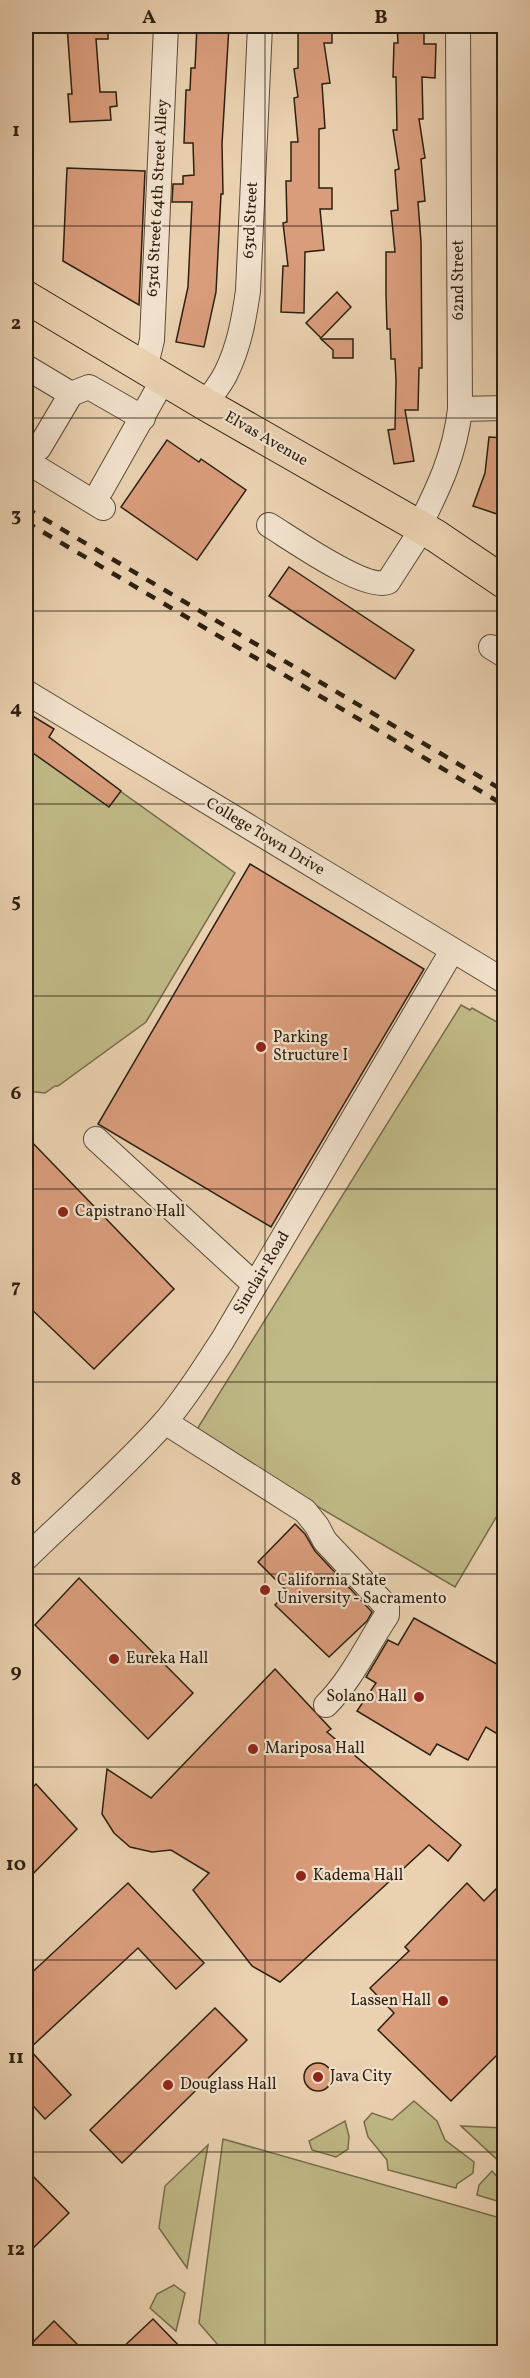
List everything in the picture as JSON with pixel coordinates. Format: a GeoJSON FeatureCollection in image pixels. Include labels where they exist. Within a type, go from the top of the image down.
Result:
{"type":"FeatureCollection","features":[{"type":"Feature","properties":{"kind":"main road","name":"Elvas Avenue"},"geometry":{"type":"LineString","coordinates":[[26,297],[205,404],[421,528],[504,582]]}},
{"type":"Feature","properties":{"kind":"street","name":"63rd Street 64th Street Alley"},"geometry":{"type":"LineString","coordinates":[[32,454],[102,499],[142,418],[154,374],[152,340],[166,26]]}},
{"type":"Feature","properties":{"kind":"street","name":"63rd Street"},"geometry":{"type":"LineString","coordinates":[[205,404],[226,375],[238,341],[248,291],[260,26]]}},
{"type":"Feature","properties":{"kind":"street","name":"62nd Street"},"geometry":{"type":"LineString","coordinates":[[269,525],[358,579],[381,584],[388,582],[421,528],[449,464],[457,436],[460,409],[458,26]]}},
{"type":"Feature","properties":{"kind":"street"},"geometry":{"type":"LineString","coordinates":[[26,367],[71,394]]}},
{"type":"Feature","properties":{"kind":"street"},"geometry":{"type":"LineString","coordinates":[[32,454],[71,394],[89,387],[142,418]]}},
{"type":"Feature","properties":{"kind":"street"},"geometry":{"type":"LineString","coordinates":[[460,409],[504,408]]}},
{"type":"Feature","properties":{"kind":"street","name":"College Town Drive"},"geometry":{"type":"LineString","coordinates":[[26,692],[504,981]]}},
{"type":"Feature","properties":{"kind":"street","name":"Sinclair Road"},"geometry":{"type":"LineString","coordinates":[[26,1558],[112,1478],[165,1422],[222,1341],[452,951]]}},
{"type":"Feature","properties":{"kind":"street"},"geometry":{"type":"LineString","coordinates":[[96,1139],[255,1285]]}},
{"type":"Feature","properties":{"kind":"street"},"geometry":{"type":"LineString","coordinates":[[165,1422],[305,1511],[325,1541],[387,1607],[387,1615],[338,1693],[326,1705]]}},
{"type":"Feature","properties":{"kind":"shaded area"},"geometry":{"type":"Polygon","coordinates":[[[26,724],[235,873],[146,1022],[45,1093],[26,1091],[26,724]]]}},
{"type":"Feature","properties":{"kind":"shaded area"},"geometry":{"type":"Polygon","coordinates":[[[461,1005],[470,1010],[472,1008],[504,1026],[504,1504],[455,1587],[194,1434],[461,1005]]]}},
{"type":"Feature","properties":{"kind":"shaded area"},"geometry":{"type":"Polygon","coordinates":[[[414,2101],[437,2121],[445,2140],[474,2162],[473,2173],[457,2184],[456,2188],[388,2170],[387,2160],[368,2137],[364,2122],[372,2113],[392,2120],[414,2101]]]}},
{"type":"Feature","properties":{"kind":"shaded area"},"geometry":{"type":"Polygon","coordinates":[[[345,2121],[349,2136],[348,2149],[336,2157],[312,2150],[309,2141],[345,2121]]]}},
{"type":"Feature","properties":{"kind":"shaded area"},"geometry":{"type":"Polygon","coordinates":[[[461,2126],[504,2128],[504,2166],[461,2126]]]}},
{"type":"Feature","properties":{"kind":"shaded area"},"geometry":{"type":"Polygon","coordinates":[[[223,2139],[504,2219],[504,2322],[497,2352],[224,2352],[199,2323],[223,2139]]]}},
{"type":"Feature","properties":{"kind":"shaded area"},"geometry":{"type":"Polygon","coordinates":[[[208,2145],[187,2268],[159,2228],[165,2186],[208,2145]]]}},
{"type":"Feature","properties":{"kind":"shaded area"},"geometry":{"type":"Polygon","coordinates":[[[492,2171],[504,2184],[504,2203],[477,2195],[479,2185],[492,2171]]]}},
{"type":"Feature","properties":{"kind":"shaded area"},"geometry":{"type":"Polygon","coordinates":[[[174,2285],[185,2293],[176,2331],[150,2308],[157,2294],[174,2285]]]}},
{"type":"Feature","properties":{"kind":"building"},"geometry":{"type":"Polygon","coordinates":[[[67,26],[108,26],[108,39],[96,39],[100,92],[116,92],[117,106],[110,107],[111,120],[70,122],[68,94],[72,94],[67,26]]]}},
{"type":"Feature","properties":{"kind":"building"},"geometry":{"type":"Polygon","coordinates":[[[197,26],[229,26],[222,144],[223,194],[221,194],[216,292],[204,347],[176,342],[188,287],[192,202],[172,202],[173,184],[183,184],[183,176],[194,175],[193,143],[184,143],[186,90],[190,90],[191,68],[195,68],[197,26]]]}},
{"type":"Feature","properties":{"kind":"building"},"geometry":{"type":"Polygon","coordinates":[[[298,26],[332,26],[332,43],[324,43],[330,83],[322,84],[325,128],[319,129],[319,188],[332,188],[332,209],[320,209],[324,250],[305,252],[304,313],[281,312],[283,266],[288,266],[283,223],[287,222],[286,181],[291,181],[291,142],[298,142],[294,98],[298,97],[294,69],[298,68],[298,26]]]}},
{"type":"Feature","properties":{"kind":"building"},"geometry":{"type":"Polygon","coordinates":[[[397,26],[424,26],[424,44],[436,44],[435,78],[422,77],[423,119],[419,119],[425,158],[421,159],[425,201],[418,202],[421,242],[422,368],[419,368],[418,410],[405,410],[414,461],[394,464],[388,430],[395,429],[396,381],[395,359],[391,359],[390,329],[387,329],[386,252],[395,252],[391,211],[398,210],[395,170],[399,169],[393,130],[397,130],[396,77],[393,77],[394,43],[398,43],[397,26]]]}},
{"type":"Feature","properties":{"kind":"building"},"geometry":{"type":"Polygon","coordinates":[[[67,168],[145,171],[139,305],[63,261],[67,168]]]}},
{"type":"Feature","properties":{"kind":"building"},"geometry":{"type":"Polygon","coordinates":[[[337,292],[351,307],[321,338],[306,323],[337,292]]]}},
{"type":"Feature","properties":{"kind":"building"},"geometry":{"type":"Polygon","coordinates":[[[321,339],[353,339],[353,358],[333,358],[333,350],[321,339]]]}},
{"type":"Feature","properties":{"kind":"building"},"geometry":{"type":"Polygon","coordinates":[[[489,437],[504,438],[504,492],[497,514],[473,506],[485,473],[489,437]]]}},
{"type":"Feature","properties":{"kind":"building"},"geometry":{"type":"Polygon","coordinates":[[[167,440],[199,462],[201,459],[246,490],[197,560],[121,507],[167,440]]]}},
{"type":"Feature","properties":{"kind":"building"},"geometry":{"type":"Polygon","coordinates":[[[289,567],[414,650],[395,679],[269,596],[289,567]]]}},
{"type":"Feature","properties":{"kind":"building"},"geometry":{"type":"Polygon","coordinates":[[[26,712],[54,729],[49,737],[121,791],[109,807],[26,748],[26,712]]]}},
{"type":"Feature","properties":{"kind":"building","name":"Parking Structure I"},"geometry":{"type":"Polygon","coordinates":[[[250,864],[424,969],[271,1227],[98,1124],[250,864]]]}},
{"type":"Feature","properties":{"kind":"building","name":"Capistrano Hall"},"geometry":{"type":"Polygon","coordinates":[[[26,1136],[174,1289],[94,1369],[26,1304],[26,1136]]]}},
{"type":"Feature","properties":{"kind":"building"},"geometry":{"type":"Polygon","coordinates":[[[295,1524],[305,1534],[315,1551],[372,1612],[367,1621],[329,1657],[275,1605],[288,1592],[258,1562],[295,1524]]]}},
{"type":"Feature","properties":{"kind":"building","name":"Eureka Hall"},"geometry":{"type":"Polygon","coordinates":[[[79,1578],[193,1693],[148,1739],[35,1625],[79,1578]]]}},
{"type":"Feature","properties":{"kind":"building","name":"Solano Hall"},"geometry":{"type":"Polygon","coordinates":[[[414,1618],[504,1668],[504,1738],[486,1727],[468,1760],[437,1744],[430,1755],[357,1711],[376,1683],[366,1677],[388,1640],[398,1645],[414,1618]]]}},
{"type":"Feature","properties":{"kind":"building"},"geometry":{"type":"Polygon","coordinates":[[[275,1669],[331,1729],[327,1732],[461,1845],[448,1861],[429,1845],[280,1982],[252,1966],[193,1890],[209,1873],[171,1850],[152,1852],[130,1847],[114,1833],[102,1814],[107,1769],[151,1798],[275,1669]]]}},
{"type":"Feature","properties":{"kind":"building"},"geometry":{"type":"Polygon","coordinates":[[[36,1784],[77,1829],[26,1881],[26,1794],[36,1784]]]}},
{"type":"Feature","properties":{"kind":"building","name":"Lassen Hall"},"geometry":{"type":"Polygon","coordinates":[[[504,1881],[504,2048],[451,2101],[378,2030],[394,2013],[370,1988],[409,1951],[405,1947],[467,1883],[484,1901],[504,1881]]]}},
{"type":"Feature","properties":{"kind":"building"},"geometry":{"type":"Polygon","coordinates":[[[128,1883],[204,1963],[176,1989],[138,1948],[29,2049],[71,2095],[45,2119],[26,2098],[26,1978],[128,1883]]]}},
{"type":"Feature","properties":{"kind":"building","name":"Douglass Hall"},"geometry":{"type":"Polygon","coordinates":[[[215,2008],[247,2040],[122,2163],[90,2130],[215,2008]]]}},
{"type":"Feature","properties":{"kind":"building"},"geometry":{"type":"Polygon","coordinates":[[[318,2063],[328,2067],[332,2077],[328,2087],[318,2091],[308,2087],[304,2077],[308,2067],[318,2063]]]}},
{"type":"Feature","properties":{"kind":"building"},"geometry":{"type":"Polygon","coordinates":[[[26,2169],[69,2213],[26,2255],[26,2169]]]}},
{"type":"Feature","properties":{"kind":"building"},"geometry":{"type":"Polygon","coordinates":[[[153,2319],[185,2352],[118,2352],[153,2319]]]}},
{"type":"Feature","properties":{"kind":"building"},"geometry":{"type":"Polygon","coordinates":[[[54,2321],[85,2352],[26,2352],[26,2349],[54,2321]]]}},
{"type":"Feature","properties":{"kind":"railway"},"geometry":{"type":"LineString","coordinates":[[26,508],[504,791]]}},
{"type":"Feature","properties":{"kind":"railway"},"geometry":{"type":"LineString","coordinates":[[26,522],[504,805]]}},
{"type":"Feature","properties":{"kind":"place","name":"Parking Structure I"},"geometry":{"type":"Point","coordinates":[261,1047]}},
{"type":"Feature","properties":{"kind":"place","name":"Capistrano Hall"},"geometry":{"type":"Point","coordinates":[63,1212]}},
{"type":"Feature","properties":{"kind":"place","name":"California State University - Sacramento"},"geometry":{"type":"Point","coordinates":[265,1590]}},
{"type":"Feature","properties":{"kind":"place","name":"Eureka Hall"},"geometry":{"type":"Point","coordinates":[114,1659]}},
{"type":"Feature","properties":{"kind":"place","name":"Solano Hall"},"geometry":{"type":"Point","coordinates":[419,1697]}},
{"type":"Feature","properties":{"kind":"place","name":"Mariposa Hall"},"geometry":{"type":"Point","coordinates":[253,1749]}},
{"type":"Feature","properties":{"kind":"place","name":"Kadema Hall"},"geometry":{"type":"Point","coordinates":[301,1876]}},
{"type":"Feature","properties":{"kind":"place","name":"Lassen Hall"},"geometry":{"type":"Point","coordinates":[443,2001]}},
{"type":"Feature","properties":{"kind":"place","name":"Java City"},"geometry":{"type":"Point","coordinates":[318,2077]}},
{"type":"Feature","properties":{"kind":"place","name":"Douglass Hall"},"geometry":{"type":"Point","coordinates":[168,2085]}}]}
